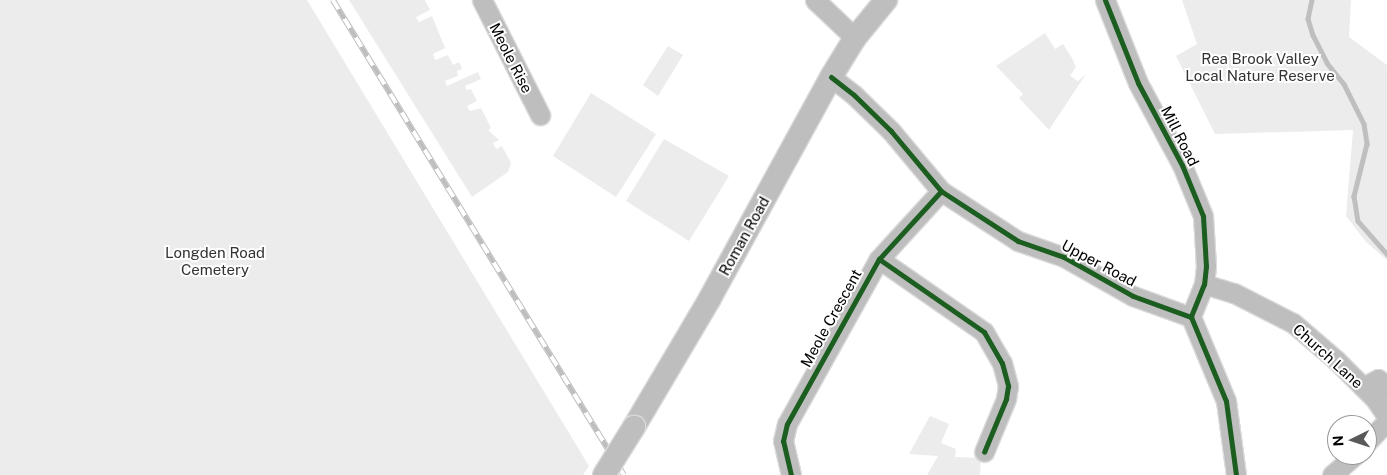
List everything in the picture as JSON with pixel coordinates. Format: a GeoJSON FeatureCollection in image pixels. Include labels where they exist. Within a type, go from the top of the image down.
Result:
{"type":"FeatureCollection","features":[{"type":"Feature","properties":{"kind":"main road","name":"Roman Road"},"geometry":{"type":"LineString","coordinates":[[604,475],[709,300],[831,77],[856,38],[886,0]]}},
{"type":"Feature","properties":{"kind":"street","name":"Meole Rise"},"geometry":{"type":"LineString","coordinates":[[482,0],[540,115]]}},
{"type":"Feature","properties":{"kind":"street"},"geometry":{"type":"LineString","coordinates":[[815,0],[856,38]]}},
{"type":"Feature","properties":{"kind":"street","name":"Mill Road"},"geometry":{"type":"LineString","coordinates":[[1105,0],[1138,83],[1182,165],[1203,216],[1206,266],[1204,284],[1191,317]]}},
{"type":"Feature","properties":{"kind":"street","name":"Upper Road"},"geometry":{"type":"LineString","coordinates":[[831,77],[890,131],[941,192],[1018,241],[1064,256],[1132,296],[1191,317]]}},
{"type":"Feature","properties":{"kind":"street","name":"Meole Crescent"},"geometry":{"type":"LineString","coordinates":[[790,475],[783,441],[787,424],[879,259],[941,192]]}},
{"type":"Feature","properties":{"kind":"street"},"geometry":{"type":"LineString","coordinates":[[879,259],[984,332],[1002,362],[1008,386],[1006,399],[984,452]]}},
{"type":"Feature","properties":{"kind":"street","name":"Church Lane"},"geometry":{"type":"LineString","coordinates":[[1204,284],[1234,293],[1294,323],[1363,387],[1387,419]]}},
{"type":"Feature","properties":{"kind":"street"},"geometry":{"type":"LineString","coordinates":[[1191,317],[1226,401],[1236,475]]}},
{"type":"Feature","properties":{"kind":"street"},"geometry":{"type":"LineString","coordinates":[[1363,387],[1378,379],[1387,388]]}},
{"type":"Feature","properties":{"kind":"street"},"geometry":{"type":"LineString","coordinates":[[1377,430],[1387,419]]}},
{"type":"Feature","properties":{"kind":"street"},"geometry":{"type":"LineString","coordinates":[[1332,475],[1344,465]]}},
{"type":"Feature","properties":{"kind":"green space","name":"Longden Road Cemetery"},"geometry":{"type":"Polygon","coordinates":[[[0,0],[307,0],[589,466],[583,475],[0,475],[0,0]]]}},
{"type":"Feature","properties":{"kind":"green space"},"geometry":{"type":"Polygon","coordinates":[[[349,0],[425,0],[430,10],[416,17],[419,22],[432,16],[445,48],[433,54],[435,60],[448,55],[453,65],[459,62],[462,69],[457,71],[458,76],[445,81],[447,86],[478,72],[481,79],[465,86],[467,90],[471,89],[477,101],[467,106],[470,111],[481,108],[491,128],[488,130],[499,140],[493,143],[496,149],[502,146],[511,163],[508,172],[472,197],[349,0]]]}},
{"type":"Feature","properties":{"kind":"green space","name":"Rea Brook Valley Local Nature Reserve"},"geometry":{"type":"Polygon","coordinates":[[[1182,0],[1351,0],[1349,37],[1387,65],[1387,260],[1366,242],[1346,216],[1353,130],[1215,134],[1176,56],[1197,44],[1182,0]]]}},
{"type":"Feature","properties":{"kind":"green space"},"geometry":{"type":"Polygon","coordinates":[[[1045,33],[1055,49],[1063,44],[1072,58],[1076,67],[1070,76],[1078,81],[1086,74],[1049,130],[1019,98],[1023,94],[996,66],[1045,33]]]}},
{"type":"Feature","properties":{"kind":"green space"},"geometry":{"type":"Polygon","coordinates":[[[668,46],[683,55],[658,96],[643,85],[668,46]]]}},
{"type":"Feature","properties":{"kind":"green space"},"geometry":{"type":"Polygon","coordinates":[[[591,93],[656,134],[616,197],[553,156],[591,93]]]}},
{"type":"Feature","properties":{"kind":"green space"},"geometry":{"type":"Polygon","coordinates":[[[664,139],[729,176],[689,241],[626,201],[664,139]]]}},
{"type":"Feature","properties":{"kind":"green space"},"geometry":{"type":"Polygon","coordinates":[[[930,416],[949,424],[941,443],[956,449],[955,457],[981,458],[980,475],[927,475],[938,456],[909,454],[930,416]]]}},
{"type":"Feature","properties":{"kind":"waterway"},"geometry":{"type":"LineString","coordinates":[[1312,0],[1308,19],[1313,35],[1327,63],[1344,84],[1364,124],[1367,144],[1354,196],[1358,221],[1387,254]]}},
{"type":"Feature","properties":{"kind":"railway"},"geometry":{"type":"LineString","coordinates":[[333,0],[624,475]]}},
{"type":"Feature","properties":{"kind":"cycle path"},"geometry":{"type":"LineString","coordinates":[[1105,0],[1138,83],[1182,165],[1203,216],[1206,266],[1204,284],[1191,317]]}},
{"type":"Feature","properties":{"kind":"cycle path"},"geometry":{"type":"LineString","coordinates":[[831,77],[854,95],[891,131],[941,191],[1018,241],[1064,257],[1133,296],[1191,317],[1226,401],[1236,475]]}},
{"type":"Feature","properties":{"kind":"cycle path"},"geometry":{"type":"LineString","coordinates":[[791,475],[783,441],[787,424],[879,259],[941,191]]}},
{"type":"Feature","properties":{"kind":"cycle path"},"geometry":{"type":"LineString","coordinates":[[879,259],[984,332],[1002,363],[1008,386],[1006,399],[984,452]]}}]}
